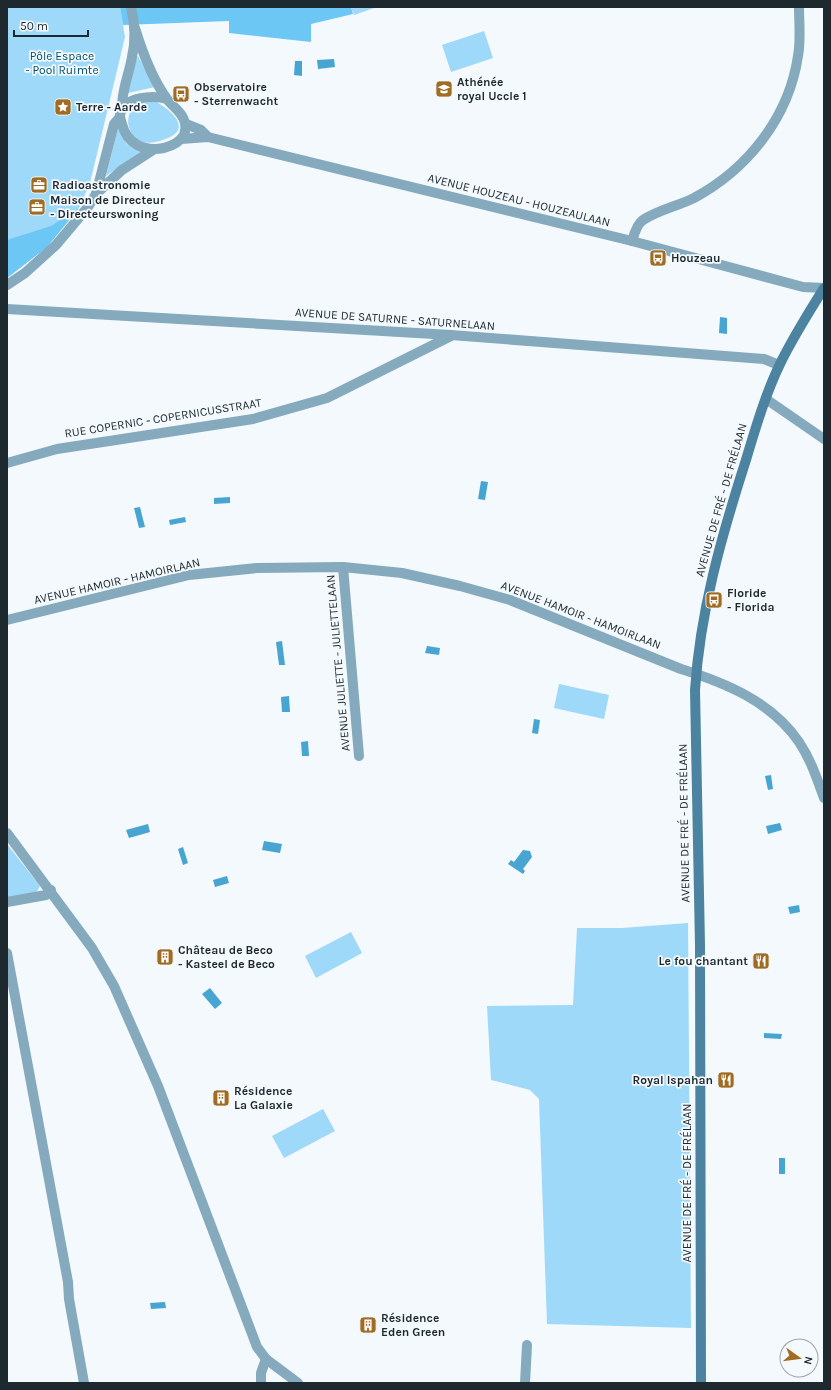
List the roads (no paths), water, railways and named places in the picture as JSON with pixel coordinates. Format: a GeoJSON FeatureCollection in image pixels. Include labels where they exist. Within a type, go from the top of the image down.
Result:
{"type":"FeatureCollection","features":[{"type":"Feature","properties":{"kind":"main road","name":"AVENUE DE FRÉ - DE FRÉLAAN"},"geometry":{"type":"LineString","coordinates":[[701,1383],[700,945],[696,809],[696,674],[701,626],[719,549],[766,399],[779,365],[824,288]]}},
{"type":"Feature","properties":{"kind":"street"},"geometry":{"type":"LineString","coordinates":[[7,286],[25,273],[56,245],[88,207],[96,194],[122,170],[153,150],[166,147],[181,139],[184,134],[186,124],[178,110],[167,99],[145,59],[135,28],[132,7]]}},
{"type":"Feature","properties":{"kind":"street"},"geometry":{"type":"LineString","coordinates":[[632,241],[642,220],[693,198],[710,188],[736,168],[760,144],[779,116],[790,86],[798,55],[799,7]]}},
{"type":"Feature","properties":{"kind":"street"},"geometry":{"type":"LineString","coordinates":[[135,28],[133,56],[122,101],[121,113],[128,138],[141,147],[153,150]]}},
{"type":"Feature","properties":{"kind":"street"},"geometry":{"type":"LineString","coordinates":[[96,194],[114,124],[121,113],[131,102],[144,96],[167,99]]}},
{"type":"Feature","properties":{"kind":"street","name":"AVENUE HOUZEAU - HOUZEAULAAN"},"geometry":{"type":"LineString","coordinates":[[186,124],[201,130],[208,137]]}},
{"type":"Feature","properties":{"kind":"street","name":"AVENUE HOUZEAU - HOUZEAULAAN"},"geometry":{"type":"LineString","coordinates":[[181,139],[208,137],[632,241],[803,287],[824,288]]}},
{"type":"Feature","properties":{"kind":"street","name":"AVENUE DE SATURNE - SATURNELAAN"},"geometry":{"type":"LineString","coordinates":[[7,309],[451,336],[764,359],[779,365]]}},
{"type":"Feature","properties":{"kind":"street","name":"RUE COPERNIC - COPERNICUSSTRAAT"},"geometry":{"type":"LineString","coordinates":[[7,463],[57,449],[253,419],[327,398],[451,336]]}},
{"type":"Feature","properties":{"kind":"street"},"geometry":{"type":"LineString","coordinates":[[766,399],[824,439]]}},
{"type":"Feature","properties":{"kind":"street","name":"AVENUE HAMOIR - HAMOIRLAAN"},"geometry":{"type":"LineString","coordinates":[[7,620],[188,575],[257,568],[343,567],[402,573],[460,586],[510,600],[755,698],[783,724],[799,742],[813,767],[824,798]]}},
{"type":"Feature","properties":{"kind":"street","name":"AVENUE JULIETTE - JULIETTELAAN"},"geometry":{"type":"LineString","coordinates":[[343,567],[359,756]]}},
{"type":"Feature","properties":{"kind":"street"},"geometry":{"type":"LineString","coordinates":[[8,837],[51,890],[92,948],[114,986],[158,1086],[257,1347],[266,1359],[298,1383]]}},
{"type":"Feature","properties":{"kind":"street"},"geometry":{"type":"LineString","coordinates":[[7,902],[46,895],[51,890]]}},
{"type":"Feature","properties":{"kind":"street"},"geometry":{"type":"LineString","coordinates":[[7,953],[68,1282],[69,1299],[84,1383]]}},
{"type":"Feature","properties":{"kind":"street"},"geometry":{"type":"LineString","coordinates":[[525,1383],[526,1345]]}},
{"type":"Feature","properties":{"kind":"street"},"geometry":{"type":"LineString","coordinates":[[261,1383],[261,1373],[266,1359]]}},
{"type":"Feature","properties":{"kind":"place","name":"Athénée royal Uccle 1"},"geometry":{"type":"Point","coordinates":[444,89]}},
{"type":"Feature","properties":{"kind":"place","name":"Observatoire - Sterrenwacht"},"geometry":{"type":"Point","coordinates":[181,94]}},
{"type":"Feature","properties":{"kind":"place","name":"Terre - Aarde"},"geometry":{"type":"Point","coordinates":[63,107]}},
{"type":"Feature","properties":{"kind":"place","name":"Radioastronomie"},"geometry":{"type":"Point","coordinates":[39,185]}},
{"type":"Feature","properties":{"kind":"place","name":"Maison de Directeur - Directeurswoning"},"geometry":{"type":"Point","coordinates":[37,207]}},
{"type":"Feature","properties":{"kind":"place","name":"Houzeau"},"geometry":{"type":"Point","coordinates":[658,258]}},
{"type":"Feature","properties":{"kind":"place","name":"Floride - Florida"},"geometry":{"type":"Point","coordinates":[714,600]}},
{"type":"Feature","properties":{"kind":"place","name":"Château de Beco - Kasteel de Beco"},"geometry":{"type":"Point","coordinates":[165,957]}},
{"type":"Feature","properties":{"kind":"place","name":"Le fou chantant"},"geometry":{"type":"Point","coordinates":[761,961]}},
{"type":"Feature","properties":{"kind":"place","name":"Royal Ispahan"},"geometry":{"type":"Point","coordinates":[726,1080]}},
{"type":"Feature","properties":{"kind":"place","name":"Résidence La Galaxie"},"geometry":{"type":"Point","coordinates":[221,1098]}},
{"type":"Feature","properties":{"kind":"place","name":"Résidence Eden Green"},"geometry":{"type":"Point","coordinates":[368,1325]}},
{"type":"Feature","properties":{"kind":"park label","name":"Pôle Espace - Pool Ruimte"},"geometry":{"type":"Point","coordinates":[62,63]}}]}
